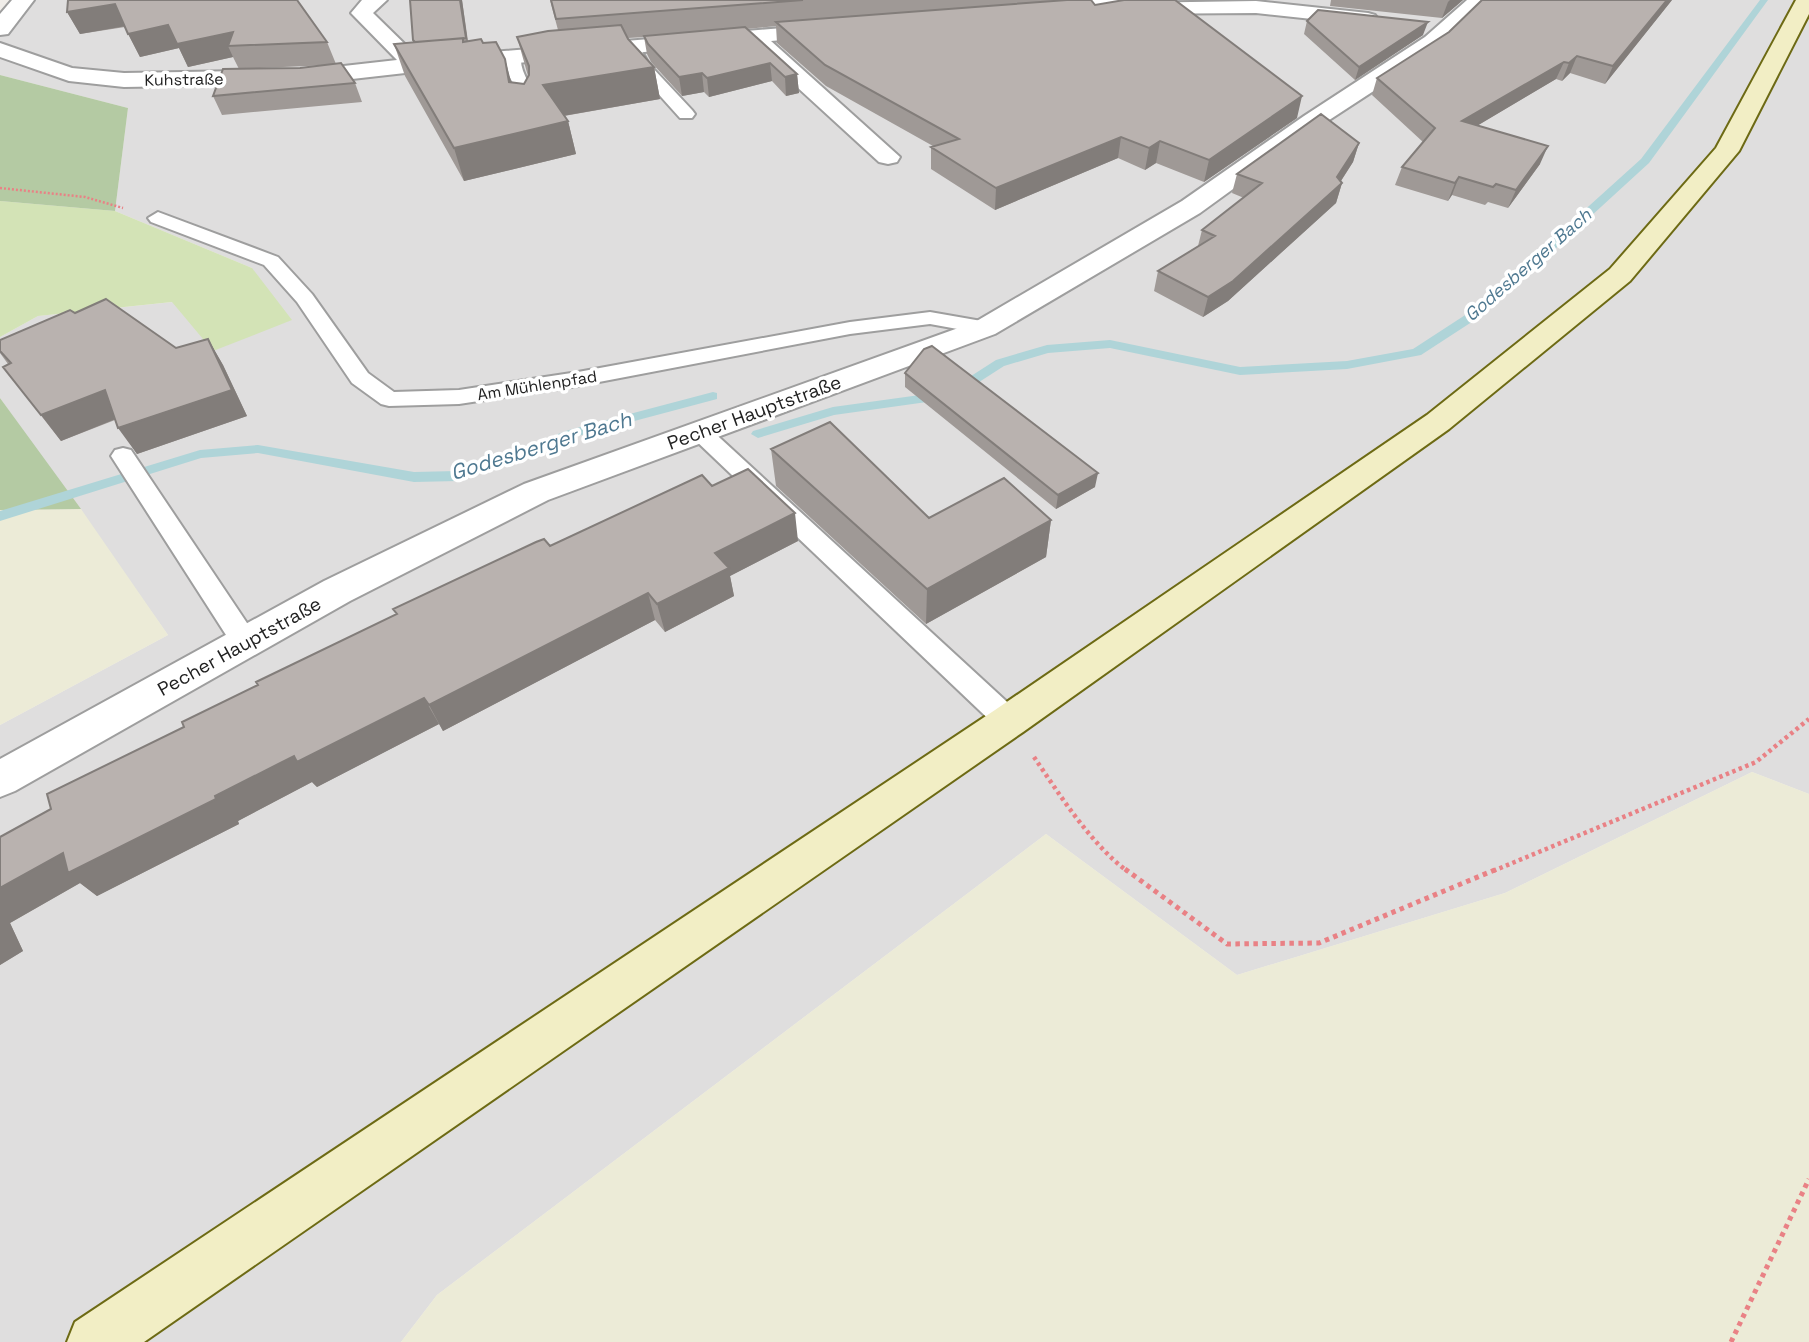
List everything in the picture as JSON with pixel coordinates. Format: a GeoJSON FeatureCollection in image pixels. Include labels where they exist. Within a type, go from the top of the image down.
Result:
{"type":"FeatureCollection","features":[{"type":"Feature","properties":{"kind":"main road"},"geometry":{"type":"LineString","coordinates":[[95,1342],[1009,721],[1438,422],[1620,275],[1727,151],[1806,0]]}},
{"type":"Feature","properties":{"kind":"street"},"geometry":{"type":"LineString","coordinates":[[0,29],[24,0]]}},
{"type":"Feature","properties":{"kind":"street"},"geometry":{"type":"LineString","coordinates":[[377,0],[372,1],[361,13],[414,65]]}},
{"type":"Feature","properties":{"kind":"street"},"geometry":{"type":"LineString","coordinates":[[946,0],[1105,1],[1122,8]]}},
{"type":"Feature","properties":{"kind":"street","name":"Pecher Hauptstraße"},"geometry":{"type":"LineString","coordinates":[[0,779],[337,591],[536,492],[985,328],[1191,207],[1312,121],[1423,49],[1434,26],[1479,0]]}},
{"type":"Feature","properties":{"kind":"street"},"geometry":{"type":"LineString","coordinates":[[936,21],[1122,8],[1256,7],[1384,20]]}},
{"type":"Feature","properties":{"kind":"street","name":"Kuhstraße"},"geometry":{"type":"LineString","coordinates":[[0,50],[69,74],[124,80],[308,77],[414,65],[857,28]]}},
{"type":"Feature","properties":{"kind":"street"},"geometry":{"type":"LineString","coordinates":[[754,37],[888,157]]}},
{"type":"Feature","properties":{"kind":"lane"},"geometry":{"type":"LineString","coordinates":[[633,47],[642,66],[686,114]]}},
{"type":"Feature","properties":{"kind":"lane"},"geometry":{"type":"LineString","coordinates":[[513,57],[512,67],[526,95],[526,110]]}},
{"type":"Feature","properties":{"kind":"lane","name":"Am Mühlenpfad"},"geometry":{"type":"LineString","coordinates":[[158,218],[271,261],[304,298],[360,378],[389,399],[460,397],[578,379],[850,328],[930,318],[985,328]]}},
{"type":"Feature","properties":{"kind":"lane"},"geometry":{"type":"LineString","coordinates":[[700,432],[1009,721]]}},
{"type":"Feature","properties":{"kind":"lane"},"geometry":{"type":"LineString","coordinates":[[124,457],[245,642]]}},
{"type":"Feature","properties":{"kind":"path"},"geometry":{"type":"LineString","coordinates":[[0,188],[85,197],[158,218]]}},
{"type":"Feature","properties":{"kind":"path"},"geometry":{"type":"LineString","coordinates":[[1009,721],[1062,797],[1115,862],[1227,944],[1319,943],[1756,762],[1809,719]]}},
{"type":"Feature","properties":{"kind":"path"},"geometry":{"type":"LineString","coordinates":[[1731,1342],[1809,1179]]}},
{"type":"Feature","properties":{"kind":"shaded area"},"geometry":{"type":"Polygon","coordinates":[[[13,0],[1809,0],[1809,794],[1752,772],[1505,893],[1237,975],[1046,834],[437,1295],[401,1342],[0,1342],[0,725],[168,635],[0,398],[0,337],[38,316],[173,302],[252,268],[115,211],[128,108],[0,75],[0,11],[13,0]]]}},
{"type":"Feature","properties":{"kind":"green space"},"geometry":{"type":"Polygon","coordinates":[[[0,75],[128,108],[115,211],[0,201],[0,75]]]}},
{"type":"Feature","properties":{"kind":"green space"},"geometry":{"type":"Polygon","coordinates":[[[0,201],[115,211],[252,268],[292,320],[213,351],[172,302],[38,316],[0,337],[0,201]]]}},
{"type":"Feature","properties":{"kind":"green space"},"geometry":{"type":"Polygon","coordinates":[[[0,398],[81,509],[0,510],[0,398]]]}},
{"type":"Feature","properties":{"kind":"green space"},"geometry":{"type":"Polygon","coordinates":[[[81,509],[168,635],[0,725],[0,510],[81,509]]]}},
{"type":"Feature","properties":{"kind":"green space"},"geometry":{"type":"Polygon","coordinates":[[[1752,772],[1809,794],[1809,1342],[401,1342],[437,1295],[1046,834],[1237,975],[1505,893],[1752,772]]]}},
{"type":"Feature","properties":{"kind":"building"},"geometry":{"type":"Polygon","coordinates":[[[68,0],[297,0],[327,42],[228,46],[233,32],[177,44],[168,25],[128,34],[115,4],[67,12],[68,0]]]}},
{"type":"Feature","properties":{"kind":"building"},"geometry":{"type":"Polygon","coordinates":[[[410,0],[460,0],[466,38],[415,42],[410,0]]]}},
{"type":"Feature","properties":{"kind":"building"},"geometry":{"type":"Polygon","coordinates":[[[551,0],[803,0],[556,19],[551,0]]]}},
{"type":"Feature","properties":{"kind":"building"},"geometry":{"type":"Polygon","coordinates":[[[1091,0],[1095,5],[1124,0],[1175,0],[1302,96],[1209,160],[1160,141],[1149,148],[1121,137],[996,188],[931,147],[959,139],[825,65],[776,22],[1091,0]]]}},
{"type":"Feature","properties":{"kind":"building"},"geometry":{"type":"Polygon","coordinates":[[[1482,0],[1667,0],[1613,66],[1577,56],[1569,63],[1564,62],[1462,121],[1548,146],[1516,190],[1496,184],[1493,187],[1459,177],[1455,183],[1402,167],[1435,128],[1377,78],[1449,32],[1482,0]]]}},
{"type":"Feature","properties":{"kind":"building"},"geometry":{"type":"Polygon","coordinates":[[[1318,10],[1428,22],[1359,67],[1307,21],[1318,10]]]}},
{"type":"Feature","properties":{"kind":"building"},"geometry":{"type":"Polygon","coordinates":[[[621,25],[628,39],[654,67],[543,85],[568,121],[454,148],[394,44],[463,38],[463,42],[481,39],[483,43],[496,42],[505,59],[509,82],[524,84],[529,75],[529,66],[517,37],[548,31],[621,25]]]}},
{"type":"Feature","properties":{"kind":"building"},"geometry":{"type":"Polygon","coordinates":[[[745,27],[797,74],[785,77],[770,63],[707,78],[702,73],[679,77],[648,44],[644,36],[745,27]]]}},
{"type":"Feature","properties":{"kind":"building"},"geometry":{"type":"Polygon","coordinates":[[[341,63],[355,83],[213,96],[223,69],[300,68],[341,63]]]}},
{"type":"Feature","properties":{"kind":"building"},"geometry":{"type":"Polygon","coordinates":[[[1321,114],[1359,143],[1337,177],[1342,183],[1233,281],[1208,297],[1158,271],[1215,236],[1202,230],[1262,183],[1237,174],[1321,114]]]}},
{"type":"Feature","properties":{"kind":"building"},"geometry":{"type":"Polygon","coordinates":[[[106,299],[176,348],[208,339],[232,390],[118,428],[105,390],[41,415],[3,367],[11,363],[0,351],[0,340],[70,310],[75,313],[106,299]]]}},
{"type":"Feature","properties":{"kind":"building"},"geometry":{"type":"Polygon","coordinates":[[[932,346],[1098,473],[1058,495],[905,373],[924,349],[932,346]]]}},
{"type":"Feature","properties":{"kind":"building"},"geometry":{"type":"Polygon","coordinates":[[[830,422],[929,518],[1004,478],[1051,520],[927,589],[771,449],[830,422]]]}},
{"type":"Feature","properties":{"kind":"building"},"geometry":{"type":"Polygon","coordinates":[[[748,469],[795,513],[715,553],[729,568],[657,604],[648,593],[429,705],[424,698],[297,762],[294,756],[215,796],[216,799],[68,873],[63,853],[0,888],[0,837],[51,809],[47,794],[184,727],[182,722],[258,685],[256,682],[397,614],[393,609],[536,542],[544,539],[550,546],[702,475],[712,486],[748,469]]]}},
{"type":"Feature","properties":{"kind":"waterway","name":"Godesberger Bach"},"geometry":{"type":"LineString","coordinates":[[758,434],[833,411],[922,399],[972,381],[1000,363],[1047,349],[1110,344],[1240,371],[1347,365],[1417,352],[1480,311],[1645,161],[1764,0]]}},
{"type":"Feature","properties":{"kind":"waterway","name":"Godesberger Bach"},"geometry":{"type":"LineString","coordinates":[[0,516],[200,454],[258,449],[414,477],[458,476],[574,433],[713,396]]}}]}
